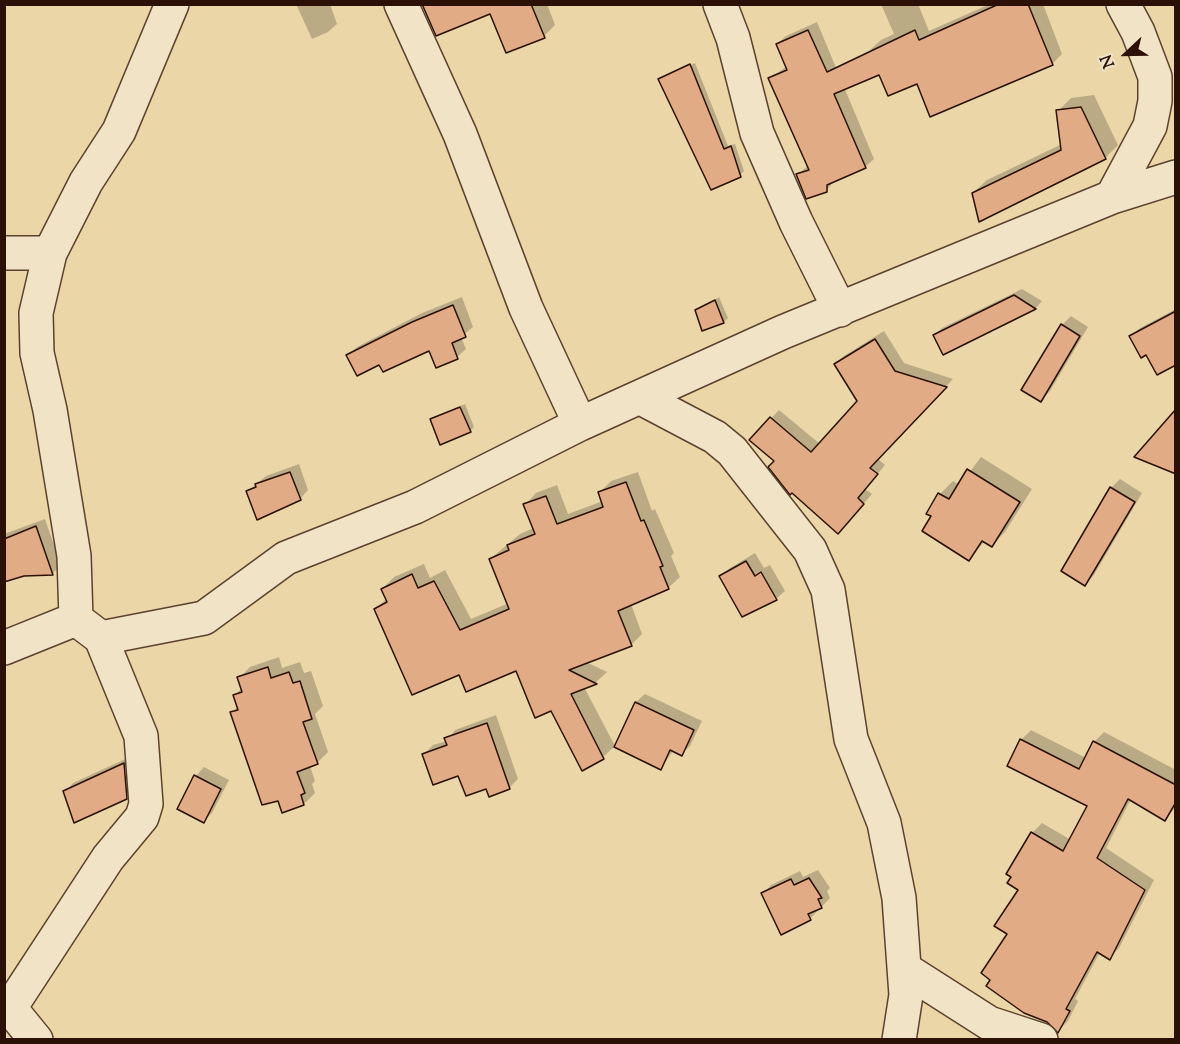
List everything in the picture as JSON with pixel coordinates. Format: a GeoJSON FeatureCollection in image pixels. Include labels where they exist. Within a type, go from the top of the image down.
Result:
{"type":"FeatureCollection","features":[{"type":"Feature","properties":{"kind":"street"},"geometry":{"type":"LineString","coordinates":[[36,1040],[7,1015],[108,858],[142,817],[146,804],[141,736],[88,628],[50,410],[37,353],[36,313],[50,253],[86,182],[119,131],[172,4]]}},
{"type":"Feature","properties":{"kind":"street"},"geometry":{"type":"LineString","coordinates":[[401,4],[460,135],[526,308],[580,424]]}},
{"type":"Feature","properties":{"kind":"street"},"geometry":{"type":"LineString","coordinates":[[720,4],[733,38],[757,133],[796,222],[840,310]]}},
{"type":"Feature","properties":{"kind":"street"},"geometry":{"type":"LineString","coordinates":[[1112,197],[1150,126],[1155,102],[1166,85],[1123,4]]}},
{"type":"Feature","properties":{"kind":"street"},"geometry":{"type":"LineString","coordinates":[[4,648],[88,628],[204,618],[286,558],[415,507],[580,424],[783,332],[1112,197],[1176,177]]}},
{"type":"Feature","properties":{"kind":"street"},"geometry":{"type":"LineString","coordinates":[[4,252],[50,253]]}},
{"type":"Feature","properties":{"kind":"street"},"geometry":{"type":"LineString","coordinates":[[641,398],[715,437],[732,451],[786,517],[814,560],[828,590],[836,630],[851,739],[884,823],[898,898],[906,970],[906,995],[899,1040]]}},
{"type":"Feature","properties":{"kind":"street"},"geometry":{"type":"LineString","coordinates":[[906,970],[989,1023],[1041,1040]]}},
{"type":"Feature","properties":{"kind":"building"},"geometry":{"type":"Polygon","coordinates":[[[422,4],[531,4],[545,38],[506,53],[490,14],[436,36],[422,4]]]}},
{"type":"Feature","properties":{"kind":"building"},"geometry":{"type":"Polygon","coordinates":[[[999,4],[1028,4],[1053,65],[930,117],[917,84],[888,96],[879,75],[834,94],[866,168],[827,185],[827,192],[806,199],[796,174],[809,170],[768,78],[787,70],[776,44],[808,30],[827,72],[915,30],[919,40],[999,4]]]}},
{"type":"Feature","properties":{"kind":"building"},"geometry":{"type":"Polygon","coordinates":[[[690,64],[724,149],[731,146],[741,177],[711,190],[658,79],[690,64]]]}},
{"type":"Feature","properties":{"kind":"building"},"geometry":{"type":"Polygon","coordinates":[[[1081,107],[1106,159],[979,222],[972,193],[1061,150],[1056,110],[1081,107]]]}},
{"type":"Feature","properties":{"kind":"building"},"geometry":{"type":"Polygon","coordinates":[[[1014,295],[1036,309],[943,355],[933,335],[1014,295]]]}},
{"type":"Feature","properties":{"kind":"building"},"geometry":{"type":"Polygon","coordinates":[[[715,300],[724,323],[702,331],[695,310],[715,300]]]}},
{"type":"Feature","properties":{"kind":"building"},"geometry":{"type":"Polygon","coordinates":[[[453,305],[466,337],[452,343],[458,359],[436,368],[429,351],[383,372],[379,365],[357,376],[346,355],[412,322],[453,305]]]}},
{"type":"Feature","properties":{"kind":"building"},"geometry":{"type":"Polygon","coordinates":[[[1176,311],[1176,365],[1157,375],[1146,355],[1141,358],[1129,336],[1176,311]]]}},
{"type":"Feature","properties":{"kind":"building"},"geometry":{"type":"Polygon","coordinates":[[[1061,324],[1080,336],[1041,402],[1021,390],[1061,324]]]}},
{"type":"Feature","properties":{"kind":"building"},"geometry":{"type":"Polygon","coordinates":[[[875,339],[895,371],[947,387],[870,468],[878,474],[858,498],[864,504],[838,534],[792,493],[790,495],[768,467],[774,461],[749,440],[770,417],[811,452],[857,401],[834,364],[875,339]]]}},
{"type":"Feature","properties":{"kind":"building"},"geometry":{"type":"Polygon","coordinates":[[[460,407],[471,432],[440,445],[430,419],[460,407]]]}},
{"type":"Feature","properties":{"kind":"building"},"geometry":{"type":"Polygon","coordinates":[[[1176,409],[1176,474],[1134,457],[1176,409]]]}},
{"type":"Feature","properties":{"kind":"building"},"geometry":{"type":"Polygon","coordinates":[[[967,469],[1020,502],[992,547],[982,541],[969,561],[922,531],[931,516],[926,514],[938,493],[949,499],[967,469]]]}},
{"type":"Feature","properties":{"kind":"building"},"geometry":{"type":"Polygon","coordinates":[[[290,472],[301,500],[257,520],[246,491],[256,487],[255,484],[290,472]]]}},
{"type":"Feature","properties":{"kind":"building"},"geometry":{"type":"Polygon","coordinates":[[[626,482],[641,521],[644,520],[663,566],[660,567],[669,589],[618,611],[632,646],[569,670],[597,684],[571,694],[604,759],[582,771],[551,711],[535,718],[516,671],[466,692],[459,675],[412,695],[374,609],[387,602],[381,589],[412,574],[418,588],[434,581],[460,630],[509,609],[489,559],[509,550],[507,545],[535,534],[523,504],[546,496],[557,524],[603,507],[598,492],[626,482]]]}},
{"type":"Feature","properties":{"kind":"building"},"geometry":{"type":"Polygon","coordinates":[[[1110,487],[1135,502],[1085,586],[1061,571],[1110,487]]]}},
{"type":"Feature","properties":{"kind":"building"},"geometry":{"type":"Polygon","coordinates":[[[36,526],[53,575],[24,576],[4,582],[4,539],[36,526]]]}},
{"type":"Feature","properties":{"kind":"building"},"geometry":{"type":"Polygon","coordinates":[[[746,561],[755,576],[761,572],[777,600],[742,617],[719,576],[746,561]]]}},
{"type":"Feature","properties":{"kind":"building"},"geometry":{"type":"Polygon","coordinates":[[[268,667],[271,678],[289,672],[293,683],[300,681],[312,719],[303,722],[318,764],[297,772],[305,793],[301,795],[304,805],[282,813],[278,801],[262,805],[230,712],[238,710],[233,695],[242,692],[237,677],[268,667]]]}},
{"type":"Feature","properties":{"kind":"building"},"geometry":{"type":"Polygon","coordinates":[[[635,702],[694,730],[682,756],[670,750],[661,770],[614,747],[635,702]]]}},
{"type":"Feature","properties":{"kind":"building"},"geometry":{"type":"Polygon","coordinates":[[[487,723],[510,789],[489,797],[486,789],[466,796],[458,776],[433,785],[422,754],[447,745],[444,738],[487,723]]]}},
{"type":"Feature","properties":{"kind":"building"},"geometry":{"type":"Polygon","coordinates":[[[1020,739],[1079,769],[1093,741],[1176,785],[1176,802],[1165,821],[1128,799],[1097,858],[1145,890],[1110,960],[1097,952],[1066,1009],[1070,1011],[1058,1033],[1047,1022],[1024,1013],[986,986],[990,980],[981,973],[1007,934],[994,926],[1018,890],[1007,883],[1011,877],[1006,874],[1031,832],[1063,851],[1087,806],[1007,766],[1020,739]]]}},
{"type":"Feature","properties":{"kind":"building"},"geometry":{"type":"Polygon","coordinates":[[[124,763],[127,799],[74,823],[63,791],[124,763]]]}},
{"type":"Feature","properties":{"kind":"building"},"geometry":{"type":"Polygon","coordinates":[[[194,775],[221,789],[204,823],[177,809],[194,775]]]}},
{"type":"Feature","properties":{"kind":"building"},"geometry":{"type":"Polygon","coordinates":[[[809,878],[822,898],[818,899],[822,908],[808,914],[811,920],[781,935],[761,893],[791,879],[794,885],[809,878]]]}}]}
